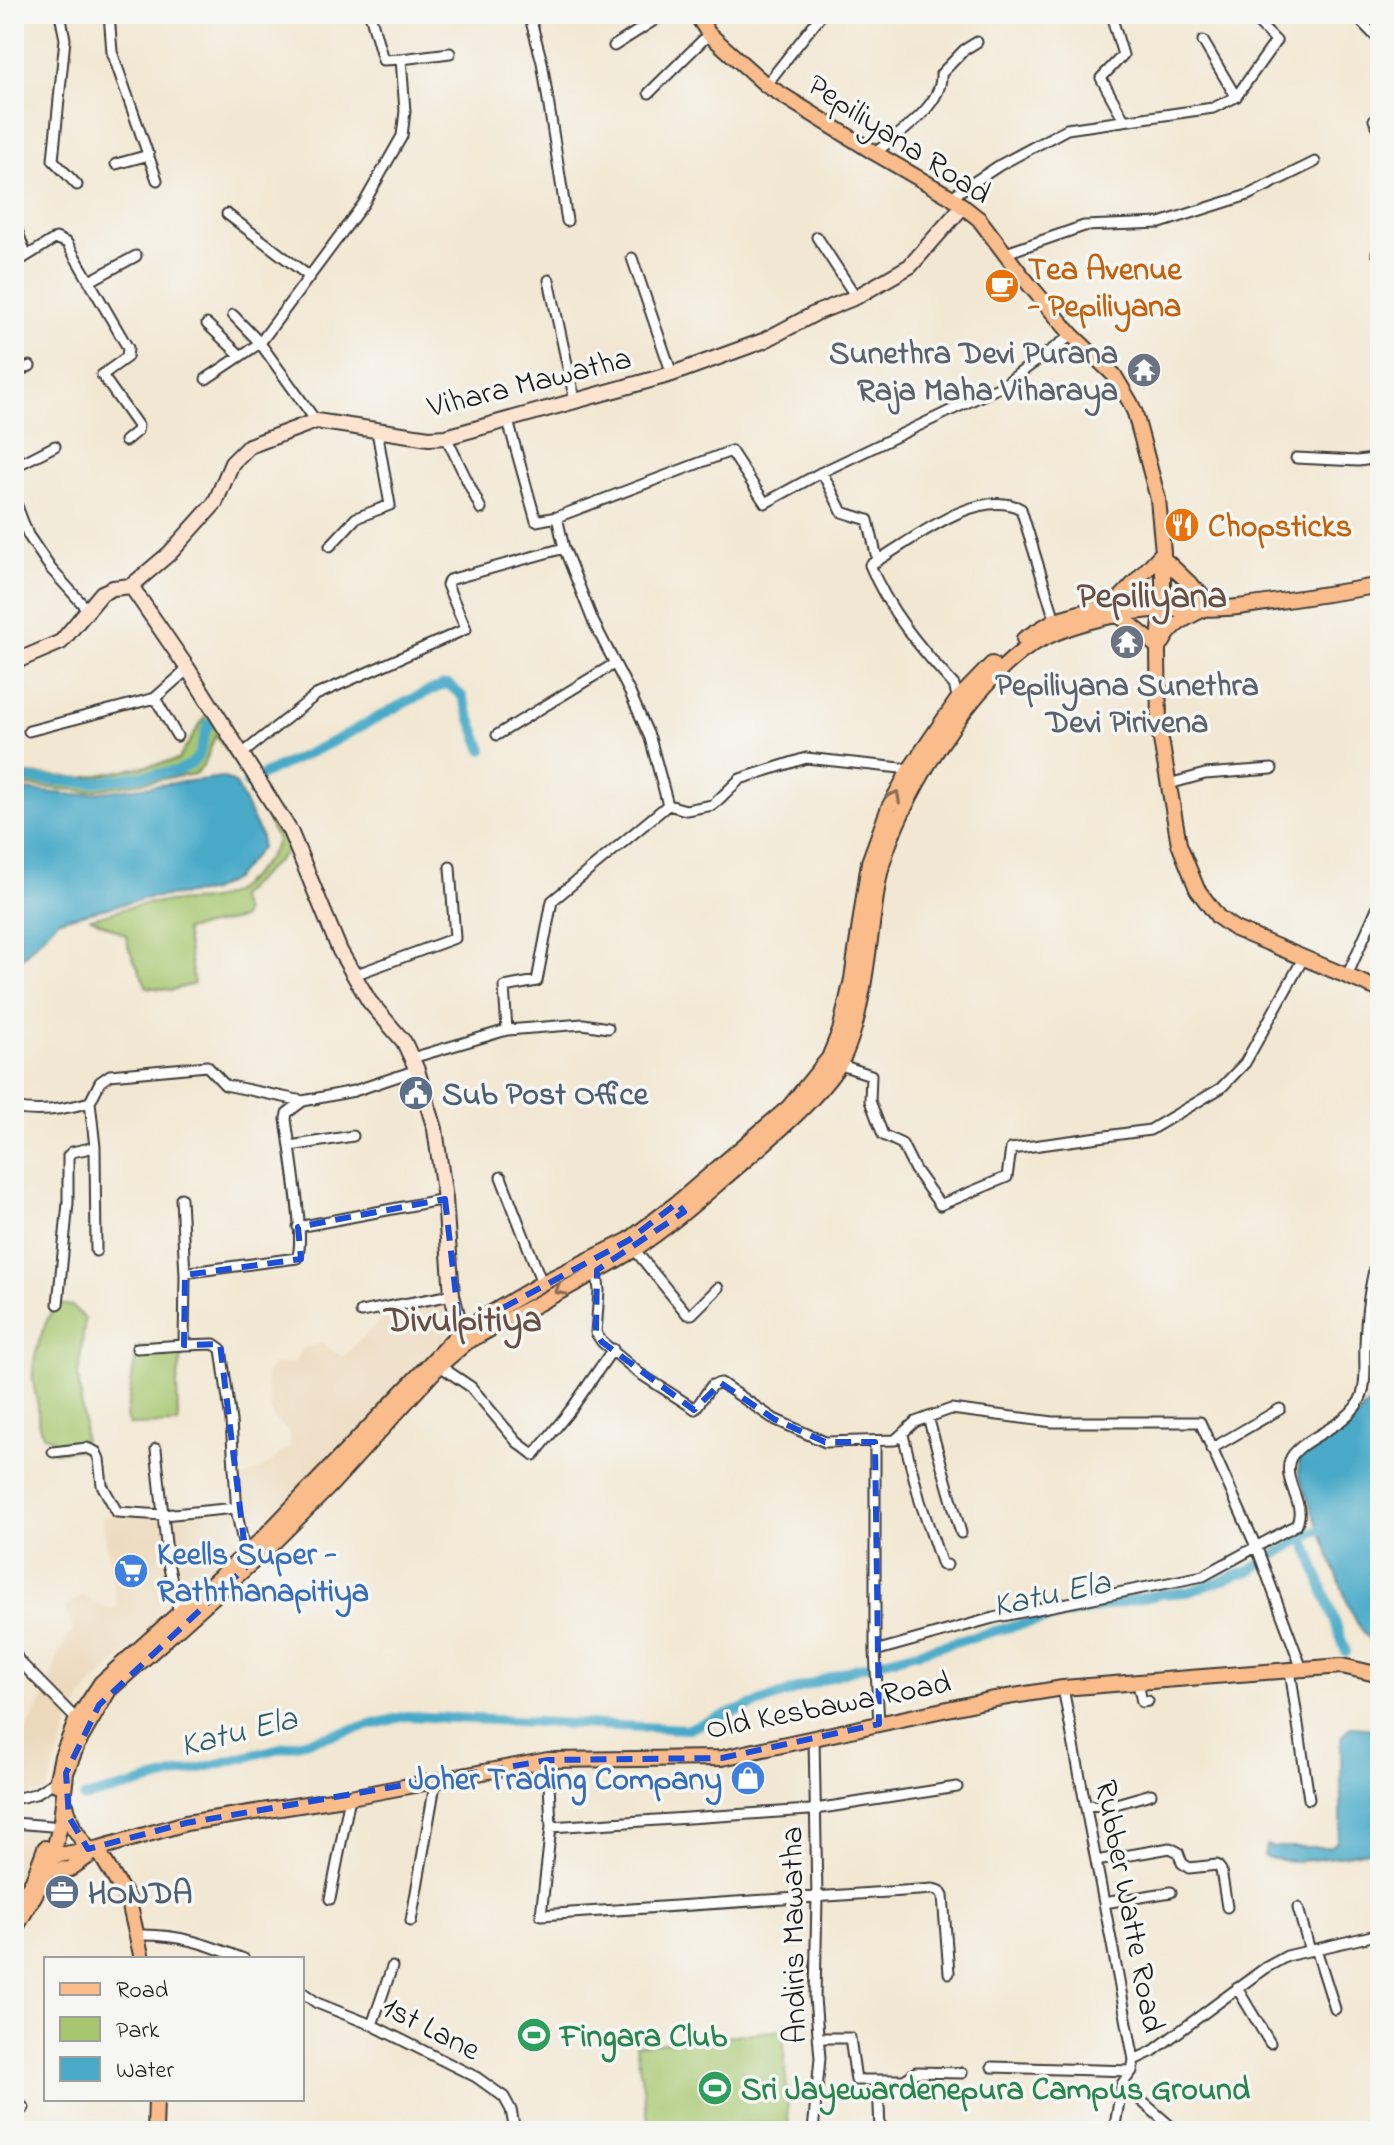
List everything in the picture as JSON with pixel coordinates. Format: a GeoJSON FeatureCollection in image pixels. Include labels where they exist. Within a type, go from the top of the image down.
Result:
{"type":"FeatureCollection","features":[{"type":"Feature","properties":{"kind":"main road","name":"Pepiliyana Road"},"geometry":{"type":"LineString","coordinates":[[696,14],[709,34],[766,85],[957,201],[979,219],[1072,335],[1114,375],[1135,413],[1158,499],[1163,555],[1163,604],[1158,649],[1159,728],[1179,844],[1197,889],[1218,917],[1235,929],[1380,990]]}},
{"type":"Feature","properties":{"kind":"main road"},"geometry":{"type":"LineString","coordinates":[[464,1336],[634,1249],[834,1062],[852,979],[869,862],[889,807],[946,738],[982,688],[1023,651],[1064,630],[1116,612],[1163,555],[1206,603]]}},
{"type":"Feature","properties":{"kind":"main road"},"geometry":{"type":"LineString","coordinates":[[916,773],[958,699],[1003,655],[1055,620],[1163,604],[1206,603],[1237,607],[1380,585]]}},
{"type":"Feature","properties":{"kind":"main road"},"geometry":{"type":"LineString","coordinates":[[1116,612],[1158,649],[1170,629],[1206,603]]}},
{"type":"Feature","properties":{"kind":"main road"},"geometry":{"type":"LineString","coordinates":[[14,1931],[35,1897],[81,1724],[109,1690],[247,1558],[260,1541],[464,1336],[542,1283],[629,1240],[680,1208]]}},
{"type":"Feature","properties":{"kind":"main road"},"geometry":{"type":"LineString","coordinates":[[14,1910],[46,1863],[62,1756],[101,1683],[179,1613],[247,1558]]}},
{"type":"Feature","properties":{"kind":"main road","name":"Old Kesbawa Road"},"geometry":{"type":"LineString","coordinates":[[46,1863],[186,1823],[350,1797],[548,1760],[722,1758],[989,1700],[1063,1688],[1342,1666],[1380,1675]]}},
{"type":"Feature","properties":{"kind":"main road"},"geometry":{"type":"LineString","coordinates":[[64,1796],[73,1827],[102,1857],[129,1902],[142,1957]]}},
{"type":"Feature","properties":{"kind":"main road","name":"Old Kesbawa Road"},"geometry":{"type":"LineString","coordinates":[[35,1897],[94,1849]]}},
{"type":"Feature","properties":{"kind":"main road"},"geometry":{"type":"LineString","coordinates":[[46,1863],[70,1869]]}},
{"type":"Feature","properties":{"kind":"main road"},"geometry":{"type":"LineString","coordinates":[[155,2131],[156,2101]]}},
{"type":"Feature","properties":{"kind":"street"},"geometry":{"type":"LineString","coordinates":[[60,14],[65,39],[53,160],[77,185]]}},
{"type":"Feature","properties":{"kind":"street"},"geometry":{"type":"LineString","coordinates":[[109,14],[112,52],[157,180]]}},
{"type":"Feature","properties":{"kind":"street"},"geometry":{"type":"LineString","coordinates":[[370,14],[383,60],[450,53]]}},
{"type":"Feature","properties":{"kind":"street"},"geometry":{"type":"LineString","coordinates":[[529,14],[542,62],[567,221]]}},
{"type":"Feature","properties":{"kind":"street"},"geometry":{"type":"LineString","coordinates":[[614,46],[664,14]]}},
{"type":"Feature","properties":{"kind":"street"},"geometry":{"type":"LineString","coordinates":[[766,85],[822,14]]}},
{"type":"Feature","properties":{"kind":"street"},"geometry":{"type":"LineString","coordinates":[[957,201],[1000,165],[1067,129],[1213,108],[1236,97],[1276,41],[1249,14]]}},
{"type":"Feature","properties":{"kind":"street"},"geometry":{"type":"LineString","coordinates":[[1354,14],[1380,41]]}},
{"type":"Feature","properties":{"kind":"street"},"geometry":{"type":"LineString","coordinates":[[1114,25],[1123,55],[1101,78],[1124,120]]}},
{"type":"Feature","properties":{"kind":"street"},"geometry":{"type":"LineString","coordinates":[[649,93],[709,34]]}},
{"type":"Feature","properties":{"kind":"street"},"geometry":{"type":"LineString","coordinates":[[1203,41],[1236,97]]}},
{"type":"Feature","properties":{"kind":"street"},"geometry":{"type":"LineString","coordinates":[[875,153],[932,103],[942,86],[941,74],[964,50],[977,42]]}},
{"type":"Feature","properties":{"kind":"street"},"geometry":{"type":"LineString","coordinates":[[206,379],[260,343],[364,203],[402,136],[405,111],[401,59]]}},
{"type":"Feature","properties":{"kind":"street"},"geometry":{"type":"LineString","coordinates":[[1374,120],[1380,131]]}},
{"type":"Feature","properties":{"kind":"street"},"geometry":{"type":"LineString","coordinates":[[116,164],[149,155]]}},
{"type":"Feature","properties":{"kind":"street"},"geometry":{"type":"LineString","coordinates":[[1006,253],[1084,226],[1160,223],[1248,195],[1315,162]]}},
{"type":"Feature","properties":{"kind":"street","name":"Vihara Mawatha"},"geometry":{"type":"LineString","coordinates":[[14,662],[61,642],[102,593],[131,586],[170,553],[215,503],[232,463],[249,446],[316,421],[429,438],[446,437],[672,374],[763,341],[816,313],[856,297],[910,266],[957,201]]}},
{"type":"Feature","properties":{"kind":"street"},"geometry":{"type":"LineString","coordinates":[[227,214],[310,277]]}},
{"type":"Feature","properties":{"kind":"street"},"geometry":{"type":"LineString","coordinates":[[14,222],[24,249],[18,260]]}},
{"type":"Feature","properties":{"kind":"street"},"geometry":{"type":"LineString","coordinates":[[817,237],[856,297]]}},
{"type":"Feature","properties":{"kind":"street"},"geometry":{"type":"LineString","coordinates":[[18,260],[56,238],[67,243],[90,281],[128,348],[127,357],[102,375],[138,426],[137,431],[125,441]]}},
{"type":"Feature","properties":{"kind":"street"},"geometry":{"type":"LineString","coordinates":[[90,281],[136,256]]}},
{"type":"Feature","properties":{"kind":"street"},"geometry":{"type":"LineString","coordinates":[[632,258],[672,374]]}},
{"type":"Feature","properties":{"kind":"street"},"geometry":{"type":"LineString","coordinates":[[549,280],[575,401]]}},
{"type":"Feature","properties":{"kind":"street"},"geometry":{"type":"LineString","coordinates":[[233,315],[260,343],[316,421]]}},
{"type":"Feature","properties":{"kind":"street"},"geometry":{"type":"LineString","coordinates":[[207,324],[240,355]]}},
{"type":"Feature","properties":{"kind":"street"},"geometry":{"type":"LineString","coordinates":[[508,421],[536,521],[557,517],[731,451],[765,503],[822,472],[1002,386],[1072,335]]}},
{"type":"Feature","properties":{"kind":"street"},"geometry":{"type":"LineString","coordinates":[[14,373],[30,366]]}},
{"type":"Feature","properties":{"kind":"street"},"geometry":{"type":"LineString","coordinates":[[330,546],[356,518],[390,505],[377,431]]}},
{"type":"Feature","properties":{"kind":"street"},"geometry":{"type":"LineString","coordinates":[[446,437],[481,509]]}},
{"type":"Feature","properties":{"kind":"street"},"geometry":{"type":"LineString","coordinates":[[14,467],[55,446]]}},
{"type":"Feature","properties":{"kind":"street"},"geometry":{"type":"LineString","coordinates":[[1296,458],[1358,461],[1380,458]]}},
{"type":"Feature","properties":{"kind":"street"},"geometry":{"type":"LineString","coordinates":[[822,472],[842,512],[868,520],[880,559]]}},
{"type":"Feature","properties":{"kind":"street"},"geometry":{"type":"LineString","coordinates":[[14,498],[28,535],[51,569],[87,609]]}},
{"type":"Feature","properties":{"kind":"street"},"geometry":{"type":"LineString","coordinates":[[958,699],[954,685],[898,618],[870,565],[924,531],[972,507],[1011,504],[1021,509],[1055,620]]}},
{"type":"Feature","properties":{"kind":"street"},"geometry":{"type":"LineString","coordinates":[[557,517],[564,548],[593,621],[650,738],[668,805]]}},
{"type":"Feature","properties":{"kind":"street"},"geometry":{"type":"LineString","coordinates":[[242,754],[316,695],[466,629],[447,585],[449,580],[564,548]]}},
{"type":"Feature","properties":{"kind":"street"},"geometry":{"type":"LineString","coordinates":[[131,586],[188,669],[290,831],[340,951],[369,1001],[404,1042],[415,1064],[435,1129],[445,1199],[452,1295],[464,1336]]}},
{"type":"Feature","properties":{"kind":"street"},"geometry":{"type":"LineString","coordinates":[[497,735],[614,664]]}},
{"type":"Feature","properties":{"kind":"street"},"geometry":{"type":"LineString","coordinates":[[29,731],[155,698],[188,669]]}},
{"type":"Feature","properties":{"kind":"street"},"geometry":{"type":"LineString","coordinates":[[155,698],[177,736]]}},
{"type":"Feature","properties":{"kind":"street"},"geometry":{"type":"LineString","coordinates":[[668,805],[686,810],[713,805],[740,779],[806,758],[916,773]]}},
{"type":"Feature","properties":{"kind":"street"},"geometry":{"type":"LineString","coordinates":[[1169,784],[1205,774],[1272,769]]}},
{"type":"Feature","properties":{"kind":"street"},"geometry":{"type":"LineString","coordinates":[[507,1030],[504,987],[537,981],[552,901],[668,805]]}},
{"type":"Feature","properties":{"kind":"street"},"geometry":{"type":"LineString","coordinates":[[354,975],[455,938],[450,867]]}},
{"type":"Feature","properties":{"kind":"street"},"geometry":{"type":"LineString","coordinates":[[1347,976],[1380,901]]}},
{"type":"Feature","properties":{"kind":"street"},"geometry":{"type":"LineString","coordinates":[[834,1062],[871,1075],[870,1101],[883,1135],[902,1144],[915,1170],[940,1205],[1007,1177],[1011,1149],[1150,1130],[1221,1088],[1245,1063],[1304,957]]}},
{"type":"Feature","properties":{"kind":"street"},"geometry":{"type":"LineString","coordinates":[[96,1251],[95,1147],[90,1102],[100,1082],[110,1075],[207,1066],[225,1085],[303,1101],[354,1091],[415,1064],[507,1030],[583,1024],[608,1028]]}},
{"type":"Feature","properties":{"kind":"street"},"geometry":{"type":"LineString","coordinates":[[185,1275],[297,1258],[300,1251],[287,1113],[303,1101]]}},
{"type":"Feature","properties":{"kind":"street"},"geometry":{"type":"LineString","coordinates":[[14,1108],[41,1111],[90,1102]]}},
{"type":"Feature","properties":{"kind":"street"},"geometry":{"type":"LineString","coordinates":[[290,1146],[353,1136]]}},
{"type":"Feature","properties":{"kind":"street"},"geometry":{"type":"LineString","coordinates":[[58,1304],[68,1203],[68,1156],[72,1152],[95,1147]]}},
{"type":"Feature","properties":{"kind":"street"},"geometry":{"type":"LineString","coordinates":[[501,1177],[542,1283]]}},
{"type":"Feature","properties":{"kind":"street"},"geometry":{"type":"LineString","coordinates":[[181,1198],[185,1275],[184,1345]]}},
{"type":"Feature","properties":{"kind":"street"},"geometry":{"type":"LineString","coordinates":[[298,1227],[445,1199]]}},
{"type":"Feature","properties":{"kind":"street"},"geometry":{"type":"LineString","coordinates":[[634,1249],[687,1314],[692,1314],[718,1288]]}},
{"type":"Feature","properties":{"kind":"street"},"geometry":{"type":"LineString","coordinates":[[875,1651],[993,1618],[1194,1578],[1257,1550],[1299,1522],[1300,1513],[1289,1478],[1290,1460],[1351,1412],[1361,1397],[1367,1303],[1380,1249]]}},
{"type":"Feature","properties":{"kind":"street"},"geometry":{"type":"LineString","coordinates":[[597,1270],[596,1333],[602,1342],[639,1373],[695,1409],[712,1385],[721,1383],[774,1419],[825,1442],[895,1440],[915,1422],[951,1409],[1053,1422],[1200,1422],[1266,1572],[1296,1670],[1309,1799]]}},
{"type":"Feature","properties":{"kind":"street"},"geometry":{"type":"LineString","coordinates":[[361,1312],[452,1295]]}},
{"type":"Feature","properties":{"kind":"street"},"geometry":{"type":"LineString","coordinates":[[137,1348],[214,1344],[221,1349],[231,1421],[236,1508],[247,1558]]}},
{"type":"Feature","properties":{"kind":"street"},"geometry":{"type":"LineString","coordinates":[[435,1363],[471,1387],[517,1442],[534,1455],[613,1349]]}},
{"type":"Feature","properties":{"kind":"street"},"geometry":{"type":"LineString","coordinates":[[1211,1449],[1280,1409]]}},
{"type":"Feature","properties":{"kind":"street"},"geometry":{"type":"LineString","coordinates":[[928,1417],[961,1533]]}},
{"type":"Feature","properties":{"kind":"street"},"geometry":{"type":"LineString","coordinates":[[903,1435],[920,1501],[942,1565],[947,1565]]}},
{"type":"Feature","properties":{"kind":"street"},"geometry":{"type":"LineString","coordinates":[[875,1442],[875,1651],[879,1724]]}},
{"type":"Feature","properties":{"kind":"street"},"geometry":{"type":"LineString","coordinates":[[53,1452],[87,1448],[96,1452],[102,1485],[117,1512],[163,1515],[236,1508]]}},
{"type":"Feature","properties":{"kind":"street"},"geometry":{"type":"LineString","coordinates":[[156,1449],[168,1563],[179,1613]]}},
{"type":"Feature","properties":{"kind":"street"},"geometry":{"type":"LineString","coordinates":[[14,1493],[14,1500]]}},
{"type":"Feature","properties":{"kind":"street"},"geometry":{"type":"LineString","coordinates":[[14,1652],[81,1724]]}},
{"type":"Feature","properties":{"kind":"street"},"geometry":{"type":"LineString","coordinates":[[1138,1683],[1142,1702],[1148,1701]]}},
{"type":"Feature","properties":{"kind":"street","name":"Rubber Watte Road"},"geometry":{"type":"LineString","coordinates":[[1063,1688],[1133,2066],[1122,2084],[1114,2131]]}},
{"type":"Feature","properties":{"kind":"street","name":"Andiris Mawatha"},"geometry":{"type":"LineString","coordinates":[[813,2131],[819,2079],[815,1998],[814,1738]]}},
{"type":"Feature","properties":{"kind":"street"},"geometry":{"type":"LineString","coordinates":[[548,1760],[551,1827],[541,1915],[933,1889],[943,1896],[949,1973]]}},
{"type":"Feature","properties":{"kind":"street"},"geometry":{"type":"LineString","coordinates":[[411,1921],[436,1779]]}},
{"type":"Feature","properties":{"kind":"street"},"geometry":{"type":"LineString","coordinates":[[14,1799],[35,1794],[56,1781]]}},
{"type":"Feature","properties":{"kind":"street"},"geometry":{"type":"LineString","coordinates":[[551,1827],[816,1808],[957,1787]]}},
{"type":"Feature","properties":{"kind":"street"},"geometry":{"type":"LineString","coordinates":[[1085,1805],[1109,1806],[1151,1794]]}},
{"type":"Feature","properties":{"kind":"street"},"geometry":{"type":"LineString","coordinates":[[330,1899],[350,1797]]}},
{"type":"Feature","properties":{"kind":"street"},"geometry":{"type":"LineString","coordinates":[[14,1823],[51,1826]]}},
{"type":"Feature","properties":{"kind":"street"},"geometry":{"type":"LineString","coordinates":[[1096,1861],[1170,1848],[1178,1852],[1182,1863],[1189,1868],[1217,1865],[1221,1870],[1227,1907]]}},
{"type":"Feature","properties":{"kind":"street"},"geometry":{"type":"LineString","coordinates":[[1104,1903],[1171,1892]]}},
{"type":"Feature","properties":{"kind":"street"},"geometry":{"type":"LineString","coordinates":[[1298,1908],[1335,2009]]}},
{"type":"Feature","properties":{"kind":"street"},"geometry":{"type":"LineString","coordinates":[[138,1935],[166,1934],[196,1940],[239,1957]]}},
{"type":"Feature","properties":{"kind":"street"},"geometry":{"type":"LineString","coordinates":[[992,2067],[1133,2066],[1276,1962],[1380,1934]]}},
{"type":"Feature","properties":{"kind":"street"},"geometry":{"type":"LineString","coordinates":[[372,2025],[392,1967]]}},
{"type":"Feature","properties":{"kind":"street"},"geometry":{"type":"LineString","coordinates":[[1237,1988],[1270,2043]]}},
{"type":"Feature","properties":{"kind":"street","name":"1st Lane"},"geometry":{"type":"LineString","coordinates":[[304,1993],[317,2003],[372,2025],[476,2077],[504,2097],[511,2110],[515,2131]]}},
{"type":"Feature","properties":{"kind":"street"},"geometry":{"type":"LineString","coordinates":[[819,2038],[850,2038],[856,2080],[904,2080],[916,2072],[962,2073]]}},
{"type":"Feature","properties":{"kind":"street"},"geometry":{"type":"LineString","coordinates":[[878,2080],[880,2131]]}},
{"type":"Feature","properties":{"kind":"street"},"geometry":{"type":"LineString","coordinates":[[1122,2084],[1176,2131]]}},
{"type":"Feature","properties":{"kind":"street"},"geometry":{"type":"LineString","coordinates":[[14,2099],[24,2108]]}},
{"type":"Feature","properties":{"kind":"highlighted area"},"geometry":{"type":"Polygon","coordinates":[[[445,1199],[460,1331],[629,1240],[677,1203],[684,1212],[597,1270],[596,1333],[602,1342],[694,1410],[721,1383],[774,1419],[825,1442],[875,1442],[879,1724],[722,1758],[548,1760],[186,1823],[88,1849],[69,1817],[66,1773],[99,1705],[247,1566],[220,1344],[184,1345],[185,1275],[301,1259],[298,1227],[445,1199]]]}},
{"type":"Feature","properties":{"kind":"shaded area"},"geometry":{"type":"Polygon","coordinates":[[[452,1295],[460,1329],[256,1537],[103,1674],[84,1695],[70,1719],[47,1792],[14,1799],[14,1753],[48,1690],[59,1651],[73,1630],[64,1607],[82,1596],[110,1609],[117,1607],[102,1517],[117,1512],[236,1508],[235,1482],[271,1463],[291,1446],[289,1432],[273,1418],[266,1389],[266,1375],[272,1365],[294,1363],[303,1348],[322,1344],[343,1357],[390,1311],[452,1295]]]}},
{"type":"Feature","properties":{"kind":"shaded area"},"geometry":{"type":"Polygon","coordinates":[[[14,1823],[42,1827],[34,1858],[14,1897],[14,1823]]]}},
{"type":"Feature","properties":{"kind":"green space"},"geometry":{"type":"Polygon","coordinates":[[[214,711],[292,842],[283,855],[238,897],[244,913],[241,919],[185,930],[194,984],[172,990],[147,987],[129,949],[126,935],[91,918],[145,904],[219,897],[250,878],[271,853],[277,839],[244,776],[216,735],[205,761],[195,774],[87,791],[14,785],[14,773],[83,778],[178,760],[206,715],[214,711]]]}},
{"type":"Feature","properties":{"kind":"green space"},"geometry":{"type":"Polygon","coordinates":[[[58,1304],[72,1306],[85,1319],[78,1376],[84,1424],[83,1449],[53,1452],[52,1438],[44,1436],[39,1425],[33,1373],[43,1329],[58,1304]]]}},
{"type":"Feature","properties":{"kind":"green space"},"geometry":{"type":"Polygon","coordinates":[[[184,1345],[177,1383],[178,1424],[129,1425],[126,1417],[137,1348],[184,1345]]]}},
{"type":"Feature","properties":{"kind":"green space","name":"Sri Jayewardenepura Campus Ground"},"geometry":{"type":"Polygon","coordinates":[[[783,2030],[789,2131],[650,2131],[636,2045],[783,2030]]]}},
{"type":"Feature","properties":{"kind":"water"},"geometry":{"type":"Polygon","coordinates":[[[223,777],[236,784],[261,836],[261,848],[234,879],[209,892],[147,898],[58,920],[19,961],[14,961],[14,789],[77,795],[223,777]]]}},
{"type":"Feature","properties":{"kind":"water"},"geometry":{"type":"Polygon","coordinates":[[[1380,1278],[1380,1644],[1369,1640],[1353,1617],[1299,1476],[1299,1458],[1350,1424],[1368,1405],[1373,1388],[1374,1302],[1380,1278]]]}},
{"type":"Feature","properties":{"kind":"water"},"geometry":{"type":"Polygon","coordinates":[[[1350,1727],[1380,1729],[1380,1849],[1290,1861],[1263,1856],[1267,1845],[1328,1847],[1336,1843],[1341,1826],[1341,1737],[1350,1727]]]}},
{"type":"Feature","properties":{"kind":"waterway"},"geometry":{"type":"LineString","coordinates":[[247,783],[444,685],[449,685],[462,696],[483,750]]}},
{"type":"Feature","properties":{"kind":"waterway"},"geometry":{"type":"LineString","coordinates":[[14,778],[88,783],[177,771],[191,764],[199,755],[208,724],[213,723]]}},
{"type":"Feature","properties":{"kind":"waterway"},"geometry":{"type":"LineString","coordinates":[[1304,1537],[1321,1529],[1333,1531]]}},
{"type":"Feature","properties":{"kind":"waterway","name":"Katu Ela"},"geometry":{"type":"LineString","coordinates":[[84,1798],[406,1716],[687,1729],[847,1671],[1010,1627],[1160,1594],[1188,1592],[1249,1571],[1304,1537],[1346,1652]]}},
{"type":"Feature","properties":{"kind":"place","name":"Tea Avenue - Pepiliyana"},"geometry":{"type":"Point","coordinates":[1002,286]}},
{"type":"Feature","properties":{"kind":"place","name":"Sunethra Devi Purana Raja Maha Viharaya"},"geometry":{"type":"Point","coordinates":[1144,370]}},
{"type":"Feature","properties":{"kind":"place","name":"Chopsticks"},"geometry":{"type":"Point","coordinates":[1182,525]}},
{"type":"Feature","properties":{"kind":"place","name":"Pepiliyana Sunethra Devi Pirivena"},"geometry":{"type":"Point","coordinates":[1127,642]}},
{"type":"Feature","properties":{"kind":"place","name":"Sub Post Office"},"geometry":{"type":"Point","coordinates":[416,1093]}},
{"type":"Feature","properties":{"kind":"place","name":"Keells Super - Raththanapitiya"},"geometry":{"type":"Point","coordinates":[131,1571]}},
{"type":"Feature","properties":{"kind":"place","name":"Joher Trading Company"},"geometry":{"type":"Point","coordinates":[748,1778]}},
{"type":"Feature","properties":{"kind":"place","name":"HONDA"},"geometry":{"type":"Point","coordinates":[62,1892]}},
{"type":"Feature","properties":{"kind":"place","name":"Fingara Club"},"geometry":{"type":"Point","coordinates":[534,2035]}},
{"type":"Feature","properties":{"kind":"place","name":"Sri Jayewardenepura Campus Ground"},"geometry":{"type":"Point","coordinates":[715,2088]}},
{"type":"Feature","properties":{"kind":"district","name":"Pepiliyana"},"geometry":{"type":"Point","coordinates":[1152,594]}},
{"type":"Feature","properties":{"kind":"district","name":"Divulpitiya"},"geometry":{"type":"Point","coordinates":[463,1318]}}]}
